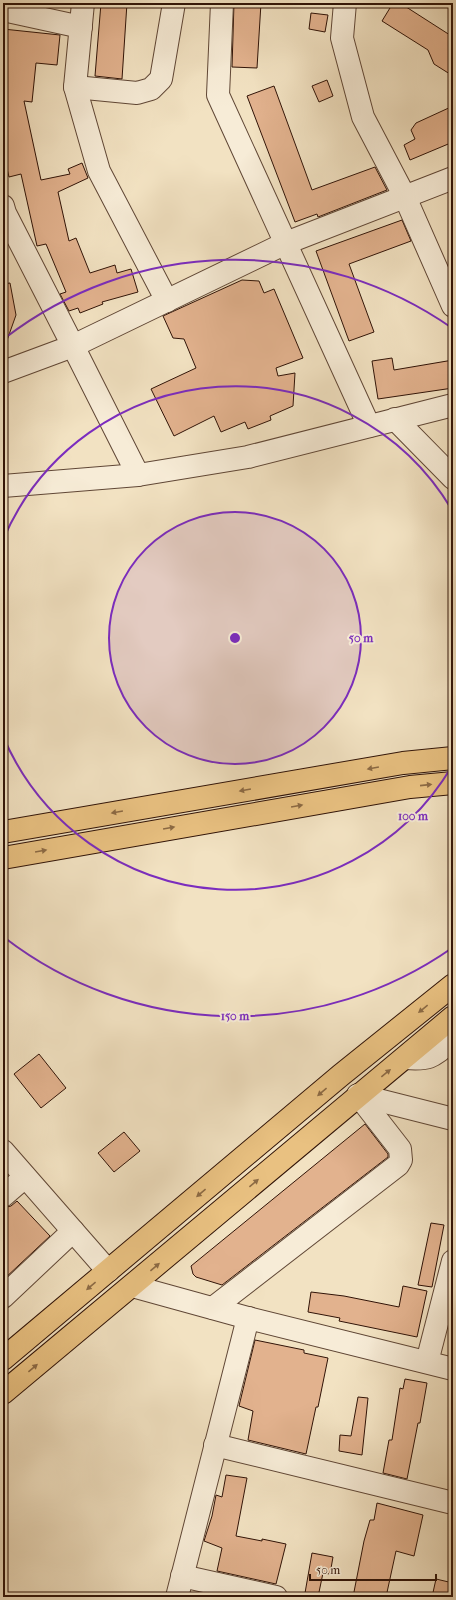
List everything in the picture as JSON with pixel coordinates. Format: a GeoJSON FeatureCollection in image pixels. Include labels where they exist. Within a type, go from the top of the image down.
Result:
{"type":"FeatureCollection","features":[{"type":"Feature","properties":{"kind":"main road"},"geometry":{"type":"LineString","coordinates":[[3,832],[396,764],[453,758]]}},
{"type":"Feature","properties":{"kind":"main road"},"geometry":{"type":"LineString","coordinates":[[3,858],[410,787],[453,783]]}},
{"type":"Feature","properties":{"kind":"main road"},"geometry":{"type":"LineString","coordinates":[[3,1359],[341,1075],[453,985]]}},
{"type":"Feature","properties":{"kind":"main road"},"geometry":{"type":"LineString","coordinates":[[3,1393],[453,1017]]}},
{"type":"Feature","properties":{"kind":"main road"},"geometry":{"type":"LineString","coordinates":[[341,1075],[358,1095]]}},
{"type":"Feature","properties":{"kind":"main road"},"geometry":{"type":"LineString","coordinates":[[108,1271],[129,1289]]}},
{"type":"Feature","properties":{"kind":"street"},"geometry":{"type":"LineString","coordinates":[[83,3],[76,87],[99,171],[167,301]]}},
{"type":"Feature","properties":{"kind":"street"},"geometry":{"type":"LineString","coordinates":[[76,87],[137,93],[151,89],[161,79],[174,3]]}},
{"type":"Feature","properties":{"kind":"street"},"geometry":{"type":"LineString","coordinates":[[222,3],[218,95],[369,426]]}},
{"type":"Feature","properties":{"kind":"street"},"geometry":{"type":"LineString","coordinates":[[345,3],[342,38],[363,117],[405,197],[453,306]]}},
{"type":"Feature","properties":{"kind":"street"},"geometry":{"type":"LineString","coordinates":[[3,10],[81,27]]}},
{"type":"Feature","properties":{"kind":"street"},"geometry":{"type":"LineString","coordinates":[[3,372],[73,346],[286,243],[453,178]]}},
{"type":"Feature","properties":{"kind":"street"},"geometry":{"type":"LineString","coordinates":[[4,211],[138,475]]}},
{"type":"Feature","properties":{"kind":"street"},"geometry":{"type":"LineString","coordinates":[[3,486],[138,475],[248,457],[453,405]]}},
{"type":"Feature","properties":{"kind":"street"},"geometry":{"type":"LineString","coordinates":[[395,419],[453,478]]}},
{"type":"Feature","properties":{"kind":"street"},"geometry":{"type":"LineString","coordinates":[[405,1058],[428,1058],[453,1040]]}},
{"type":"Feature","properties":{"kind":"street"},"geometry":{"type":"LineString","coordinates":[[358,1095],[453,1119]]}},
{"type":"Feature","properties":{"kind":"street"},"geometry":{"type":"LineString","coordinates":[[213,1308],[398,1165],[401,1160],[400,1149],[358,1095]]}},
{"type":"Feature","properties":{"kind":"street"},"geometry":{"type":"LineString","coordinates":[[3,1151],[108,1271]]}},
{"type":"Feature","properties":{"kind":"street"},"geometry":{"type":"LineString","coordinates":[[3,1196],[25,1177]]}},
{"type":"Feature","properties":{"kind":"street"},"geometry":{"type":"LineString","coordinates":[[3,1297],[73,1231]]}},
{"type":"Feature","properties":{"kind":"street"},"geometry":{"type":"LineString","coordinates":[[427,1362],[453,1261]]}},
{"type":"Feature","properties":{"kind":"street"},"geometry":{"type":"LineString","coordinates":[[129,1289],[213,1308],[453,1369]]}},
{"type":"Feature","properties":{"kind":"street"},"geometry":{"type":"LineString","coordinates":[[177,1597],[248,1318]]}},
{"type":"Feature","properties":{"kind":"street"},"geometry":{"type":"LineString","coordinates":[[215,1445],[453,1503]]}},
{"type":"Feature","properties":{"kind":"street"},"geometry":{"type":"LineString","coordinates":[[182,1576],[276,1597]]}},
{"type":"Feature","properties":{"kind":"building"},"geometry":{"type":"Polygon","coordinates":[[[101,3],[127,3],[122,79],[95,76],[101,3]]]}},
{"type":"Feature","properties":{"kind":"building"},"geometry":{"type":"Polygon","coordinates":[[[234,3],[261,3],[257,68],[232,67],[234,3]]]}},
{"type":"Feature","properties":{"kind":"building"},"geometry":{"type":"Polygon","coordinates":[[[393,3],[400,3],[453,37],[453,76],[434,64],[428,50],[382,21],[393,3]]]}},
{"type":"Feature","properties":{"kind":"building"},"geometry":{"type":"Polygon","coordinates":[[[311,13],[328,15],[325,32],[309,29],[311,13]]]}},
{"type":"Feature","properties":{"kind":"building"},"geometry":{"type":"Polygon","coordinates":[[[3,29],[60,35],[57,65],[36,63],[32,102],[24,101],[41,180],[70,174],[68,169],[82,163],[88,178],[58,192],[69,241],[76,238],[90,273],[115,265],[117,273],[131,269],[138,292],[102,302],[103,304],[80,313],[78,308],[69,311],[60,294],[66,292],[46,244],[37,246],[21,174],[9,177],[3,152],[3,84],[6,52],[3,52],[3,29]]]}},
{"type":"Feature","properties":{"kind":"building"},"geometry":{"type":"Polygon","coordinates":[[[327,80],[333,96],[319,102],[312,86],[327,80]]]}},
{"type":"Feature","properties":{"kind":"building"},"geometry":{"type":"Polygon","coordinates":[[[274,86],[312,190],[375,167],[387,190],[318,217],[317,214],[295,222],[247,96],[274,86]]]}},
{"type":"Feature","properties":{"kind":"building"},"geometry":{"type":"Polygon","coordinates":[[[453,106],[453,142],[410,160],[404,145],[415,139],[411,130],[416,123],[453,106]]]}},
{"type":"Feature","properties":{"kind":"building"},"geometry":{"type":"Polygon","coordinates":[[[402,220],[411,241],[349,264],[374,332],[349,341],[316,251],[402,220]]]}},
{"type":"Feature","properties":{"kind":"building"},"geometry":{"type":"Polygon","coordinates":[[[242,280],[259,281],[264,293],[274,289],[303,358],[276,368],[278,376],[295,373],[293,406],[270,416],[271,420],[248,429],[245,422],[221,432],[214,416],[174,436],[151,389],[196,368],[184,339],[173,338],[163,316],[242,280]]]}},
{"type":"Feature","properties":{"kind":"building"},"geometry":{"type":"Polygon","coordinates":[[[10,283],[16,315],[5,346],[3,346],[3,284],[10,283]]]}},
{"type":"Feature","properties":{"kind":"building"},"geometry":{"type":"Polygon","coordinates":[[[392,358],[394,370],[453,360],[453,388],[378,399],[372,361],[392,358]]]}},
{"type":"Feature","properties":{"kind":"building"},"geometry":{"type":"Polygon","coordinates":[[[39,1054],[66,1088],[41,1108],[14,1074],[39,1054]]]}},
{"type":"Feature","properties":{"kind":"building"},"geometry":{"type":"Polygon","coordinates":[[[365,1124],[388,1154],[388,1157],[222,1285],[196,1277],[193,1274],[191,1266],[365,1124]]]}},
{"type":"Feature","properties":{"kind":"building"},"geometry":{"type":"Polygon","coordinates":[[[124,1132],[140,1151],[114,1172],[98,1153],[124,1132]]]}},
{"type":"Feature","properties":{"kind":"building"},"geometry":{"type":"Polygon","coordinates":[[[17,1201],[50,1236],[3,1280],[3,1208],[11,1206],[17,1201]]]}},
{"type":"Feature","properties":{"kind":"building"},"geometry":{"type":"Polygon","coordinates":[[[431,1223],[444,1225],[432,1287],[418,1285],[431,1223]]]}},
{"type":"Feature","properties":{"kind":"building"},"geometry":{"type":"Polygon","coordinates":[[[403,1286],[427,1291],[417,1337],[339,1321],[340,1318],[308,1312],[311,1292],[344,1296],[399,1307],[403,1286]]]}},
{"type":"Feature","properties":{"kind":"building"},"geometry":{"type":"Polygon","coordinates":[[[255,1340],[304,1350],[304,1353],[328,1358],[306,1454],[248,1440],[253,1411],[239,1406],[255,1340]]]}},
{"type":"Feature","properties":{"kind":"building"},"geometry":{"type":"Polygon","coordinates":[[[405,1379],[427,1383],[420,1423],[418,1423],[407,1479],[383,1473],[389,1440],[392,1440],[400,1388],[403,1389],[405,1379]]]}},
{"type":"Feature","properties":{"kind":"building"},"geometry":{"type":"Polygon","coordinates":[[[358,1397],[368,1398],[362,1455],[339,1451],[340,1435],[351,1436],[358,1397]]]}},
{"type":"Feature","properties":{"kind":"building"},"geometry":{"type":"Polygon","coordinates":[[[226,1475],[247,1478],[236,1536],[286,1544],[276,1584],[217,1571],[222,1548],[204,1541],[212,1516],[216,1495],[222,1497],[226,1475]]]}},
{"type":"Feature","properties":{"kind":"building"},"geometry":{"type":"Polygon","coordinates":[[[377,1503],[423,1515],[414,1556],[396,1551],[386,1597],[353,1597],[364,1541],[370,1520],[374,1520],[377,1503]]]}},
{"type":"Feature","properties":{"kind":"building"},"geometry":{"type":"Polygon","coordinates":[[[312,1553],[333,1557],[330,1574],[323,1573],[318,1597],[305,1593],[312,1553]]]}},
{"type":"Feature","properties":{"kind":"building"},"geometry":{"type":"Polygon","coordinates":[[[436,1579],[453,1583],[453,1597],[432,1597],[436,1579]]]}}]}
